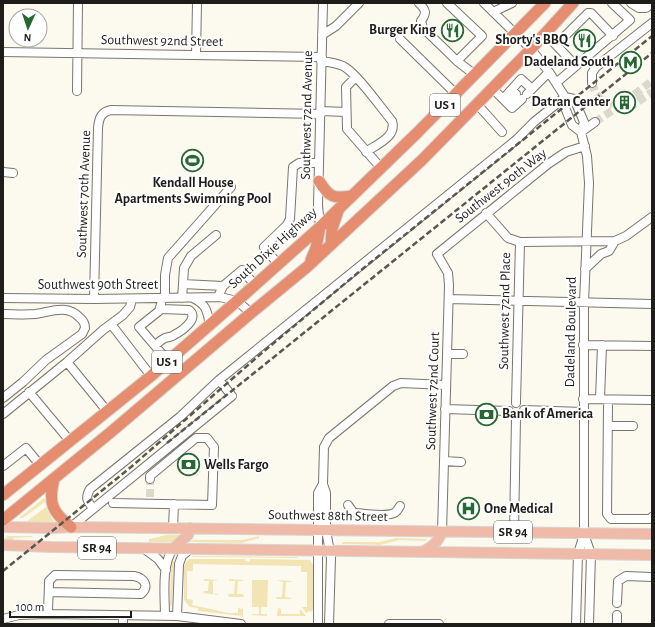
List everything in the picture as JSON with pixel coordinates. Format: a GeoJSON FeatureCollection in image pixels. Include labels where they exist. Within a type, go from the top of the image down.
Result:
{"type":"FeatureCollection","features":[{"type":"Feature","properties":{"kind":"highway","name":"South Dixie Highway"},"geometry":{"type":"LineString","coordinates":[[3,495],[151,376],[320,227],[516,34],[544,3]]}},
{"type":"Feature","properties":{"kind":"highway","name":"US 1"},"geometry":{"type":"LineString","coordinates":[[3,520],[307,267],[422,160],[531,49],[573,3]]}},
{"type":"Feature","properties":{"kind":"highway"},"geometry":{"type":"LineString","coordinates":[[319,181],[331,196],[338,198],[352,196]]}},
{"type":"Feature","properties":{"kind":"highway"},"geometry":{"type":"LineString","coordinates":[[331,245],[332,229],[338,209]]}},
{"type":"Feature","properties":{"kind":"highway"},"geometry":{"type":"LineString","coordinates":[[307,267],[319,241],[320,227]]}},
{"type":"Feature","properties":{"kind":"highway"},"geometry":{"type":"LineString","coordinates":[[54,479],[51,491],[52,504],[60,518],[71,527]]}},
{"type":"Feature","properties":{"kind":"main road","name":"Southwest 88th Street"},"geometry":{"type":"LineString","coordinates":[[3,526],[51,528],[190,528],[652,534]]}},
{"type":"Feature","properties":{"kind":"main road"},"geometry":{"type":"LineString","coordinates":[[173,549],[188,535],[190,528]]}},
{"type":"Feature","properties":{"kind":"main road"},"geometry":{"type":"LineString","coordinates":[[423,552],[434,545],[442,532]]}},
{"type":"Feature","properties":{"kind":"main road","name":"SR 94"},"geometry":{"type":"LineString","coordinates":[[3,545],[173,549],[652,555]]}},
{"type":"Feature","properties":{"kind":"street"},"geometry":{"type":"LineString","coordinates":[[77,91],[78,3]]}},
{"type":"Feature","properties":{"kind":"street"},"geometry":{"type":"LineString","coordinates":[[196,55],[197,3]]}},
{"type":"Feature","properties":{"kind":"street","name":"Southwest 72nd Avenue"},"geometry":{"type":"LineString","coordinates":[[320,227],[319,163],[323,3]]}},
{"type":"Feature","properties":{"kind":"street"},"geometry":{"type":"LineString","coordinates":[[322,35],[336,26],[359,3]]}},
{"type":"Feature","properties":{"kind":"street"},"geometry":{"type":"LineString","coordinates":[[419,3],[425,9],[425,16],[421,22],[423,28],[457,61],[475,75]]}},
{"type":"Feature","properties":{"kind":"street"},"geometry":{"type":"LineString","coordinates":[[447,3],[482,36],[457,61]]}},
{"type":"Feature","properties":{"kind":"street"},"geometry":{"type":"LineString","coordinates":[[484,3],[516,34]]}},
{"type":"Feature","properties":{"kind":"street"},"geometry":{"type":"LineString","coordinates":[[556,83],[630,20],[612,3]]}},
{"type":"Feature","properties":{"kind":"street"},"geometry":{"type":"LineString","coordinates":[[631,3],[639,8],[646,8],[652,3]]}},
{"type":"Feature","properties":{"kind":"street"},"geometry":{"type":"LineString","coordinates":[[493,12],[509,5]]}},
{"type":"Feature","properties":{"kind":"street"},"geometry":{"type":"LineString","coordinates":[[556,45],[589,13],[591,13],[613,36]]}},
{"type":"Feature","properties":{"kind":"street"},"geometry":{"type":"LineString","coordinates":[[592,83],[592,73],[596,67],[652,23]]}},
{"type":"Feature","properties":{"kind":"street"},"geometry":{"type":"LineString","coordinates":[[546,33],[576,66]]}},
{"type":"Feature","properties":{"kind":"street","name":"Dadeland Boulevard"},"geometry":{"type":"LineString","coordinates":[[516,34],[531,49],[549,72],[565,98],[564,105],[572,124],[581,132],[588,161],[589,183],[584,302],[584,534],[578,554],[576,624]]}},
{"type":"Feature","properties":{"kind":"street"},"geometry":{"type":"LineString","coordinates":[[400,39],[456,94]]}},
{"type":"Feature","properties":{"kind":"street","name":"Southwest 92nd Street"},"geometry":{"type":"LineString","coordinates":[[3,52],[196,55],[321,59],[333,62],[344,67],[356,77],[392,120],[393,128],[390,135],[380,144],[366,152]]}},
{"type":"Feature","properties":{"kind":"street"},"geometry":{"type":"LineString","coordinates":[[510,70],[524,89]]}},
{"type":"Feature","properties":{"kind":"street"},"geometry":{"type":"LineString","coordinates":[[505,101],[549,72]]}},
{"type":"Feature","properties":{"kind":"street"},"geometry":{"type":"LineString","coordinates":[[356,77],[346,87],[346,129],[381,168]]}},
{"type":"Feature","properties":{"kind":"street"},"geometry":{"type":"LineString","coordinates":[[492,88],[512,108],[524,89]]}},
{"type":"Feature","properties":{"kind":"street"},"geometry":{"type":"LineString","coordinates":[[93,508],[87,500],[86,495],[90,489],[181,416],[219,380],[516,140],[534,122],[565,98]]}},
{"type":"Feature","properties":{"kind":"street","name":"Dadeland Boulevard"},"geometry":{"type":"LineString","coordinates":[[565,98],[574,99],[577,104],[584,122],[581,132]]}},
{"type":"Feature","properties":{"kind":"street"},"geometry":{"type":"LineString","coordinates":[[477,104],[502,132]]}},
{"type":"Feature","properties":{"kind":"street","name":"Southwest 70th Avenue"},"geometry":{"type":"LineString","coordinates":[[94,299],[98,128],[102,114],[111,110],[321,113]]}},
{"type":"Feature","properties":{"kind":"street"},"geometry":{"type":"LineString","coordinates":[[321,113],[346,112]]}},
{"type":"Feature","properties":{"kind":"street"},"geometry":{"type":"LineString","coordinates":[[581,132],[595,122]]}},
{"type":"Feature","properties":{"kind":"street","name":"Southwest 90th Way"},"geometry":{"type":"LineString","coordinates":[[437,254],[556,158],[566,152],[585,146]]}},
{"type":"Feature","properties":{"kind":"street"},"geometry":{"type":"LineString","coordinates":[[278,264],[264,247],[287,225],[290,219],[293,167],[299,163],[319,163]]}},
{"type":"Feature","properties":{"kind":"street"},"geometry":{"type":"LineString","coordinates":[[3,172],[12,172]]}},
{"type":"Feature","properties":{"kind":"street"},"geometry":{"type":"LineString","coordinates":[[168,361],[139,327],[161,309],[168,258],[231,187]]}},
{"type":"Feature","properties":{"kind":"street","name":"Southwest 72nd Place"},"geometry":{"type":"LineString","coordinates":[[486,213],[505,235],[512,240],[520,242],[516,403]]}},
{"type":"Feature","properties":{"kind":"street"},"geometry":{"type":"LineString","coordinates":[[520,242],[615,241],[626,236],[652,217]]}},
{"type":"Feature","properties":{"kind":"street"},"geometry":{"type":"LineString","coordinates":[[182,298],[184,268],[191,256],[216,235]]}},
{"type":"Feature","properties":{"kind":"street"},"geometry":{"type":"LineString","coordinates":[[585,269],[602,254],[609,251],[615,241]]}},
{"type":"Feature","properties":{"kind":"street","name":"Southwest 72nd Court"},"geometry":{"type":"LineString","coordinates":[[437,254],[448,273],[449,279],[442,532]]}},
{"type":"Feature","properties":{"kind":"street"},"geometry":{"type":"LineString","coordinates":[[218,297],[223,286],[242,270],[255,285]]}},
{"type":"Feature","properties":{"kind":"street"},"geometry":{"type":"LineString","coordinates":[[183,284],[223,286]]}},
{"type":"Feature","properties":{"kind":"street","name":"Southwest 90th Street"},"geometry":{"type":"LineString","coordinates":[[3,298],[132,299],[193,298],[201,296],[218,297],[237,301],[251,313]]}},
{"type":"Feature","properties":{"kind":"street"},"geometry":{"type":"LineString","coordinates":[[193,298],[205,307],[210,325]]}},
{"type":"Feature","properties":{"kind":"street"},"geometry":{"type":"LineString","coordinates":[[3,414],[126,313],[130,307],[132,299]]}},
{"type":"Feature","properties":{"kind":"street"},"geometry":{"type":"LineString","coordinates":[[449,300],[652,304]]}},
{"type":"Feature","properties":{"kind":"street"},"geometry":{"type":"LineString","coordinates":[[155,346],[165,338],[174,335],[191,321],[193,317],[189,310],[161,309]]}},
{"type":"Feature","properties":{"kind":"street"},"geometry":{"type":"LineString","coordinates":[[3,314],[33,314],[53,310],[69,310],[76,313],[85,324],[82,334],[46,360],[30,376],[3,398]]}},
{"type":"Feature","properties":{"kind":"street"},"geometry":{"type":"LineString","coordinates":[[111,324],[151,376]]}},
{"type":"Feature","properties":{"kind":"street"},"geometry":{"type":"LineString","coordinates":[[584,345],[652,346]]}},
{"type":"Feature","properties":{"kind":"street"},"geometry":{"type":"LineString","coordinates":[[600,400],[602,345]]}},
{"type":"Feature","properties":{"kind":"street"},"geometry":{"type":"LineString","coordinates":[[447,354],[463,354]]}},
{"type":"Feature","properties":{"kind":"street"},"geometry":{"type":"LineString","coordinates":[[67,362],[107,411]]}},
{"type":"Feature","properties":{"kind":"street"},"geometry":{"type":"LineString","coordinates":[[30,376],[38,385]]}},
{"type":"Feature","properties":{"kind":"street"},"geometry":{"type":"LineString","coordinates":[[71,527],[232,396],[219,380]]}},
{"type":"Feature","properties":{"kind":"street"},"geometry":{"type":"LineString","coordinates":[[318,624],[319,550],[322,530],[318,493],[323,484],[324,447],[328,438],[393,386],[401,383],[446,386]]}},
{"type":"Feature","properties":{"kind":"street"},"geometry":{"type":"LineString","coordinates":[[29,392],[70,441]]}},
{"type":"Feature","properties":{"kind":"street"},"geometry":{"type":"LineString","coordinates":[[583,399],[652,400]]}},
{"type":"Feature","properties":{"kind":"street"},"geometry":{"type":"LineString","coordinates":[[508,411],[510,406],[516,403],[522,406],[524,410]]}},
{"type":"Feature","properties":{"kind":"street"},"geometry":{"type":"LineString","coordinates":[[608,406],[607,514],[611,519],[650,519],[652,517]]}},
{"type":"Feature","properties":{"kind":"street"},"geometry":{"type":"LineString","coordinates":[[445,409],[508,411]]}},
{"type":"Feature","properties":{"kind":"street"},"geometry":{"type":"LineString","coordinates":[[524,410],[583,412]]}},
{"type":"Feature","properties":{"kind":"street"},"geometry":{"type":"LineString","coordinates":[[508,411],[510,415],[516,418],[521,417],[524,410]]}},
{"type":"Feature","properties":{"kind":"street"},"geometry":{"type":"LineString","coordinates":[[514,532],[516,418]]}},
{"type":"Feature","properties":{"kind":"street"},"geometry":{"type":"LineString","coordinates":[[608,426],[633,426]]}},
{"type":"Feature","properties":{"kind":"street"},"geometry":{"type":"LineString","coordinates":[[113,503],[150,500],[174,504],[212,505],[214,447],[207,438],[196,438],[150,476],[150,479]]}},
{"type":"Feature","properties":{"kind":"street"},"geometry":{"type":"LineString","coordinates":[[3,466],[26,448],[40,465]]}},
{"type":"Feature","properties":{"kind":"street"},"geometry":{"type":"LineString","coordinates":[[444,462],[461,462]]}},
{"type":"Feature","properties":{"kind":"street"},"geometry":{"type":"LineString","coordinates":[[173,528],[174,504]]}},
{"type":"Feature","properties":{"kind":"street"},"geometry":{"type":"LineString","coordinates":[[348,505],[356,514],[393,514],[400,506]]}},
{"type":"Feature","properties":{"kind":"street"},"geometry":{"type":"LineString","coordinates":[[322,530],[330,550],[331,558],[329,624]]}},
{"type":"Feature","properties":{"kind":"street","name":"Dadeland Boulevard"},"geometry":{"type":"LineString","coordinates":[[584,534],[591,554]]}},
{"type":"Feature","properties":{"kind":"street"},"geometry":{"type":"LineString","coordinates":[[143,548],[158,558],[166,570]]}},
{"type":"Feature","properties":{"kind":"street"},"geometry":{"type":"LineString","coordinates":[[165,616],[166,570],[169,557],[173,549]]}},
{"type":"Feature","properties":{"kind":"street"},"geometry":{"type":"LineString","coordinates":[[177,616],[179,564],[182,556],[190,549]]}},
{"type":"Feature","properties":{"kind":"street"},"geometry":{"type":"LineString","coordinates":[[590,624],[591,554]]}},
{"type":"Feature","properties":{"kind":"street"},"geometry":{"type":"LineString","coordinates":[[48,592],[141,594],[144,592],[145,586],[144,581],[139,577],[134,576],[54,575],[49,581],[48,592],[48,614]]}},
{"type":"Feature","properties":{"kind":"street"},"geometry":{"type":"LineString","coordinates":[[617,603],[618,581],[626,576],[652,577]]}},
{"type":"Feature","properties":{"kind":"street"},"geometry":{"type":"LineString","coordinates":[[3,619],[19,614],[48,614],[123,620],[177,616],[241,624]]}},
{"type":"Feature","properties":{"kind":"street"},"geometry":{"type":"LineString","coordinates":[[617,615],[617,624]]}},
{"type":"Feature","properties":{"kind":"street"},"geometry":{"type":"LineString","coordinates":[[389,624],[439,624]]}},
{"type":"Feature","properties":{"kind":"shaded area"},"geometry":{"type":"Polygon","coordinates":[[[44,498],[46,501],[23,518],[19,518],[44,498]]]}},
{"type":"Feature","properties":{"kind":"shaded area"},"geometry":{"type":"Polygon","coordinates":[[[46,507],[54,522],[26,522],[46,507]]]}},
{"type":"Feature","properties":{"kind":"shaded area"},"geometry":{"type":"Polygon","coordinates":[[[167,535],[180,535],[174,542],[149,542],[149,539],[167,535]]]}},
{"type":"Feature","properties":{"kind":"shaded area"},"geometry":{"type":"Polygon","coordinates":[[[8,536],[32,536],[33,537],[3,540],[8,536]]]}},
{"type":"Feature","properties":{"kind":"shaded area"},"geometry":{"type":"Polygon","coordinates":[[[259,536],[259,538],[242,543],[187,542],[195,540],[242,540],[259,536]]]}},
{"type":"Feature","properties":{"kind":"shaded area"},"geometry":{"type":"Polygon","coordinates":[[[397,538],[426,539],[427,541],[399,540],[380,545],[342,544],[343,542],[379,542],[397,538]]]}},
{"type":"Feature","properties":{"kind":"shaded area"},"geometry":{"type":"Polygon","coordinates":[[[192,557],[298,557],[298,558],[192,557]]]}},
{"type":"Feature","properties":{"kind":"shaded area"},"geometry":{"type":"Polygon","coordinates":[[[189,559],[245,559],[245,561],[250,562],[250,559],[310,560],[314,567],[313,609],[311,612],[309,611],[306,613],[302,607],[307,607],[307,572],[301,572],[301,566],[193,564],[193,571],[187,571],[187,599],[193,600],[192,605],[229,613],[238,613],[238,608],[243,609],[243,616],[198,611],[198,608],[190,607],[184,600],[184,567],[185,563],[189,559]]]}},
{"type":"Feature","properties":{"kind":"shaded area"},"geometry":{"type":"Polygon","coordinates":[[[171,561],[174,561],[172,604],[170,607],[171,561]]]}},
{"type":"Feature","properties":{"kind":"shaded area"},"geometry":{"type":"Polygon","coordinates":[[[204,579],[219,580],[213,581],[213,594],[218,595],[203,593],[204,591],[208,591],[209,581],[204,581],[204,579]]]}},
{"type":"Feature","properties":{"kind":"shaded area"},"geometry":{"type":"Polygon","coordinates":[[[229,579],[244,580],[238,581],[237,594],[243,594],[244,597],[229,597],[228,594],[234,594],[235,581],[229,581],[229,579]]]}},
{"type":"Feature","properties":{"kind":"shaded area"},"geometry":{"type":"Polygon","coordinates":[[[252,580],[268,580],[267,607],[261,607],[261,614],[267,614],[267,616],[252,615],[259,614],[259,607],[252,607],[252,580]]]}},
{"type":"Feature","properties":{"kind":"shaded area"},"geometry":{"type":"Polygon","coordinates":[[[276,580],[292,581],[286,582],[285,597],[292,599],[276,599],[277,597],[282,597],[283,582],[276,580]]]}},
{"type":"Feature","properties":{"kind":"shaded area"},"geometry":{"type":"Polygon","coordinates":[[[278,608],[281,609],[281,614],[300,614],[300,609],[306,616],[277,616],[278,608]]]}},
{"type":"Feature","properties":{"kind":"water","name":"Kendall House Apartments Swimming Pool"},"geometry":{"type":"Polygon","coordinates":[[[195,153],[199,158],[197,171],[186,170],[188,159],[195,153]]]}},
{"type":"Feature","properties":{"kind":"tunnel"},"geometry":{"type":"LineString","coordinates":[[595,122],[652,81]]}},
{"type":"Feature","properties":{"kind":"tunnel"},"geometry":{"type":"LineString","coordinates":[[592,83],[596,94],[602,101],[618,107],[630,107],[652,92]]}},
{"type":"Feature","properties":{"kind":"tunnel"},"geometry":{"type":"LineString","coordinates":[[150,479],[150,497]]}},
{"type":"Feature","properties":{"kind":"railway"},"geometry":{"type":"LineString","coordinates":[[3,571],[131,467],[263,352],[360,271],[652,36]]}},
{"type":"Feature","properties":{"kind":"railway"},"geometry":{"type":"LineString","coordinates":[[167,443],[652,53]]}},
{"type":"Feature","properties":{"kind":"place","name":"Burger King"},"geometry":{"type":"Point","coordinates":[452,30]}},
{"type":"Feature","properties":{"kind":"place","name":"Shorty's BBQ"},"geometry":{"type":"Point","coordinates":[584,40]}},
{"type":"Feature","properties":{"kind":"place","name":"Dadeland South"},"geometry":{"type":"Point","coordinates":[630,62]}},
{"type":"Feature","properties":{"kind":"place","name":"Datran Center"},"geometry":{"type":"Point","coordinates":[625,102]}},
{"type":"Feature","properties":{"kind":"place","name":"Kendall House Apartments Swimming Pool"},"geometry":{"type":"Point","coordinates":[193,161]}},
{"type":"Feature","properties":{"kind":"place","name":"Bank of America"},"geometry":{"type":"Point","coordinates":[487,414]}},
{"type":"Feature","properties":{"kind":"place","name":"Wells Fargo"},"geometry":{"type":"Point","coordinates":[189,465]}},
{"type":"Feature","properties":{"kind":"place","name":"One Medical"},"geometry":{"type":"Point","coordinates":[468,509]}}]}
